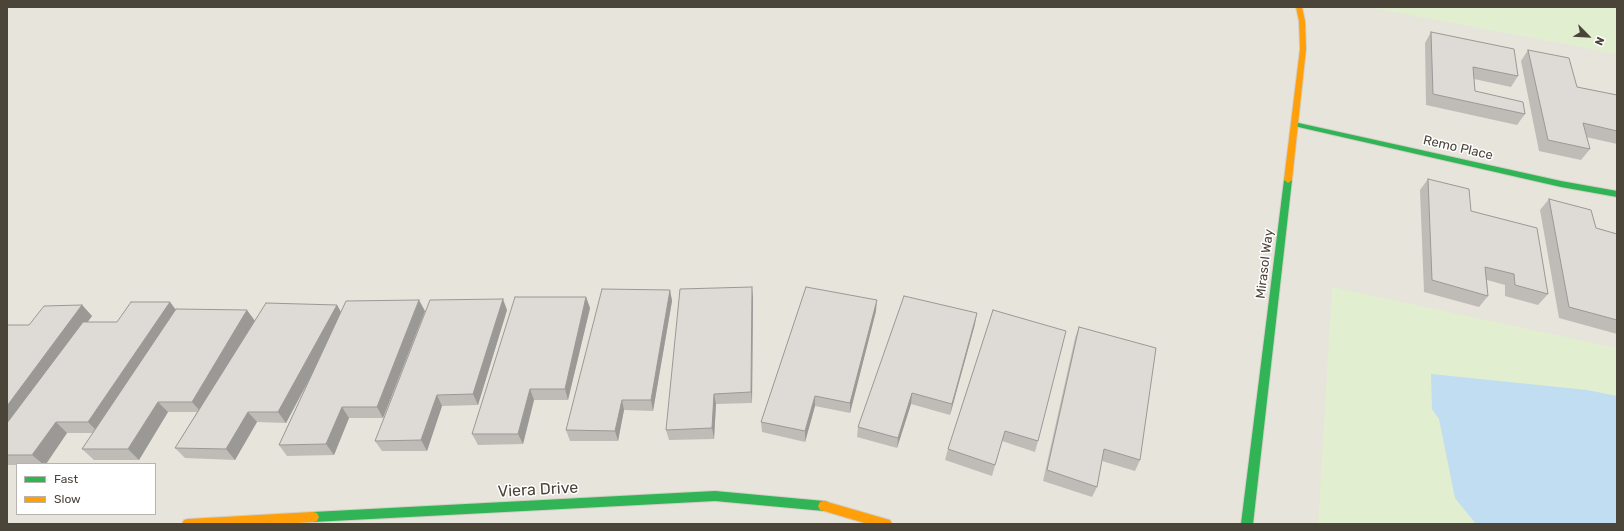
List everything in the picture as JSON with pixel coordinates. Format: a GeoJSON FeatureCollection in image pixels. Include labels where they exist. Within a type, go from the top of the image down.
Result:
{"type":"FeatureCollection","features":[{"type":"Feature","properties":{"kind":"street","name":"Mirasol Way"},"geometry":{"type":"LineString","coordinates":[[1247,524],[1303,49],[1302,21],[1298,7]]}},
{"type":"Feature","properties":{"kind":"street","name":"Remo Place"},"geometry":{"type":"LineString","coordinates":[[1294,124],[1561,184],[1617,194]]}},
{"type":"Feature","properties":{"kind":"street","name":"Viera Drive"},"geometry":{"type":"LineString","coordinates":[[188,524],[716,496],[826,506],[886,524]]}},
{"type":"Feature","properties":{"kind":"shaded area"},"geometry":{"type":"Polygon","coordinates":[[[7,7],[1617,7],[1617,524],[7,524],[7,7]]]}},
{"type":"Feature","properties":{"kind":"green space"},"geometry":{"type":"Polygon","coordinates":[[[1367,7],[1617,7],[1617,53],[1612,53],[1367,7]]]}},
{"type":"Feature","properties":{"kind":"green space"},"geometry":{"type":"Polygon","coordinates":[[[1332,287],[1617,348],[1617,524],[1318,524],[1332,287]]]}},
{"type":"Feature","properties":{"kind":"water"},"geometry":{"type":"Polygon","coordinates":[[[1431,374],[1587,390],[1617,396],[1617,524],[1476,524],[1455,498],[1439,419],[1432,409],[1431,374]]]}},
{"type":"Feature","properties":{"kind":"building"},"geometry":{"type":"Polygon","coordinates":[[[1431,32],[1514,49],[1518,76],[1473,67],[1475,91],[1523,102],[1525,114],[1433,94],[1431,32]]]}},
{"type":"Feature","properties":{"kind":"building"},"geometry":{"type":"Polygon","coordinates":[[[1528,50],[1569,58],[1577,87],[1617,95],[1617,131],[1583,123],[1590,149],[1548,140],[1528,50]]]}},
{"type":"Feature","properties":{"kind":"building"},"geometry":{"type":"Polygon","coordinates":[[[1428,179],[1469,189],[1471,211],[1537,228],[1548,294],[1515,285],[1514,274],[1485,267],[1488,296],[1432,280],[1428,179]]]}},
{"type":"Feature","properties":{"kind":"building"},"geometry":{"type":"Polygon","coordinates":[[[1549,199],[1591,210],[1596,228],[1617,234],[1617,320],[1569,307],[1549,199]]]}},
{"type":"Feature","properties":{"kind":"building"},"geometry":{"type":"Polygon","coordinates":[[[752,287],[751,392],[714,394],[712,428],[666,430],[680,289],[752,287]]]}},
{"type":"Feature","properties":{"kind":"building"},"geometry":{"type":"Polygon","coordinates":[[[806,287],[877,300],[850,403],[815,396],[805,431],[761,422],[806,287]]]}},
{"type":"Feature","properties":{"kind":"building"},"geometry":{"type":"Polygon","coordinates":[[[602,289],[670,290],[651,400],[622,400],[615,431],[566,430],[602,289]]]}},
{"type":"Feature","properties":{"kind":"building"},"geometry":{"type":"Polygon","coordinates":[[[904,296],[977,313],[952,404],[912,393],[898,438],[858,427],[904,296]]]}},
{"type":"Feature","properties":{"kind":"building"},"geometry":{"type":"Polygon","coordinates":[[[515,297],[586,297],[565,389],[530,389],[518,434],[472,434],[515,297]]]}},
{"type":"Feature","properties":{"kind":"building"},"geometry":{"type":"Polygon","coordinates":[[[503,299],[473,394],[437,395],[421,440],[375,441],[430,300],[503,299]]]}},
{"type":"Feature","properties":{"kind":"building"},"geometry":{"type":"Polygon","coordinates":[[[419,300],[377,407],[342,407],[326,444],[279,445],[346,301],[419,300]]]}},
{"type":"Feature","properties":{"kind":"building"},"geometry":{"type":"Polygon","coordinates":[[[131,302],[170,302],[88,422],[56,422],[32,455],[7,455],[7,423],[83,322],[117,322],[131,302]]]}},
{"type":"Feature","properties":{"kind":"building"},"geometry":{"type":"Polygon","coordinates":[[[266,303],[337,305],[278,412],[248,412],[226,449],[175,448],[266,303]]]}},
{"type":"Feature","properties":{"kind":"building"},"geometry":{"type":"Polygon","coordinates":[[[82,305],[7,406],[7,325],[29,325],[44,306],[82,305]]]}},
{"type":"Feature","properties":{"kind":"building"},"geometry":{"type":"Polygon","coordinates":[[[176,309],[247,310],[192,402],[158,402],[128,449],[82,449],[176,309]]]}},
{"type":"Feature","properties":{"kind":"building"},"geometry":{"type":"Polygon","coordinates":[[[993,310],[1066,331],[1038,441],[1005,431],[995,465],[948,449],[993,310]]]}},
{"type":"Feature","properties":{"kind":"building"},"geometry":{"type":"Polygon","coordinates":[[[1079,327],[1156,348],[1140,460],[1104,449],[1097,487],[1047,470],[1079,327]]]}},
{"type":"Feature","properties":{"kind":"traffic: fast"},"geometry":{"type":"LineString","coordinates":[[1294,124],[1561,184],[1617,194]]}},
{"type":"Feature","properties":{"kind":"traffic: fast"},"geometry":{"type":"LineString","coordinates":[[1247,524],[1288,180]]}},
{"type":"Feature","properties":{"kind":"traffic: fast"},"geometry":{"type":"LineString","coordinates":[[313,517],[715,496],[824,506]]}},
{"type":"Feature","properties":{"kind":"traffic: slow"},"geometry":{"type":"LineString","coordinates":[[1288,180],[1303,49],[1302,21],[1299,7]]}},
{"type":"Feature","properties":{"kind":"traffic: slow"},"geometry":{"type":"LineString","coordinates":[[824,506],[886,524]]}},
{"type":"Feature","properties":{"kind":"traffic: slow"},"geometry":{"type":"LineString","coordinates":[[188,524],[313,517]]}}]}
